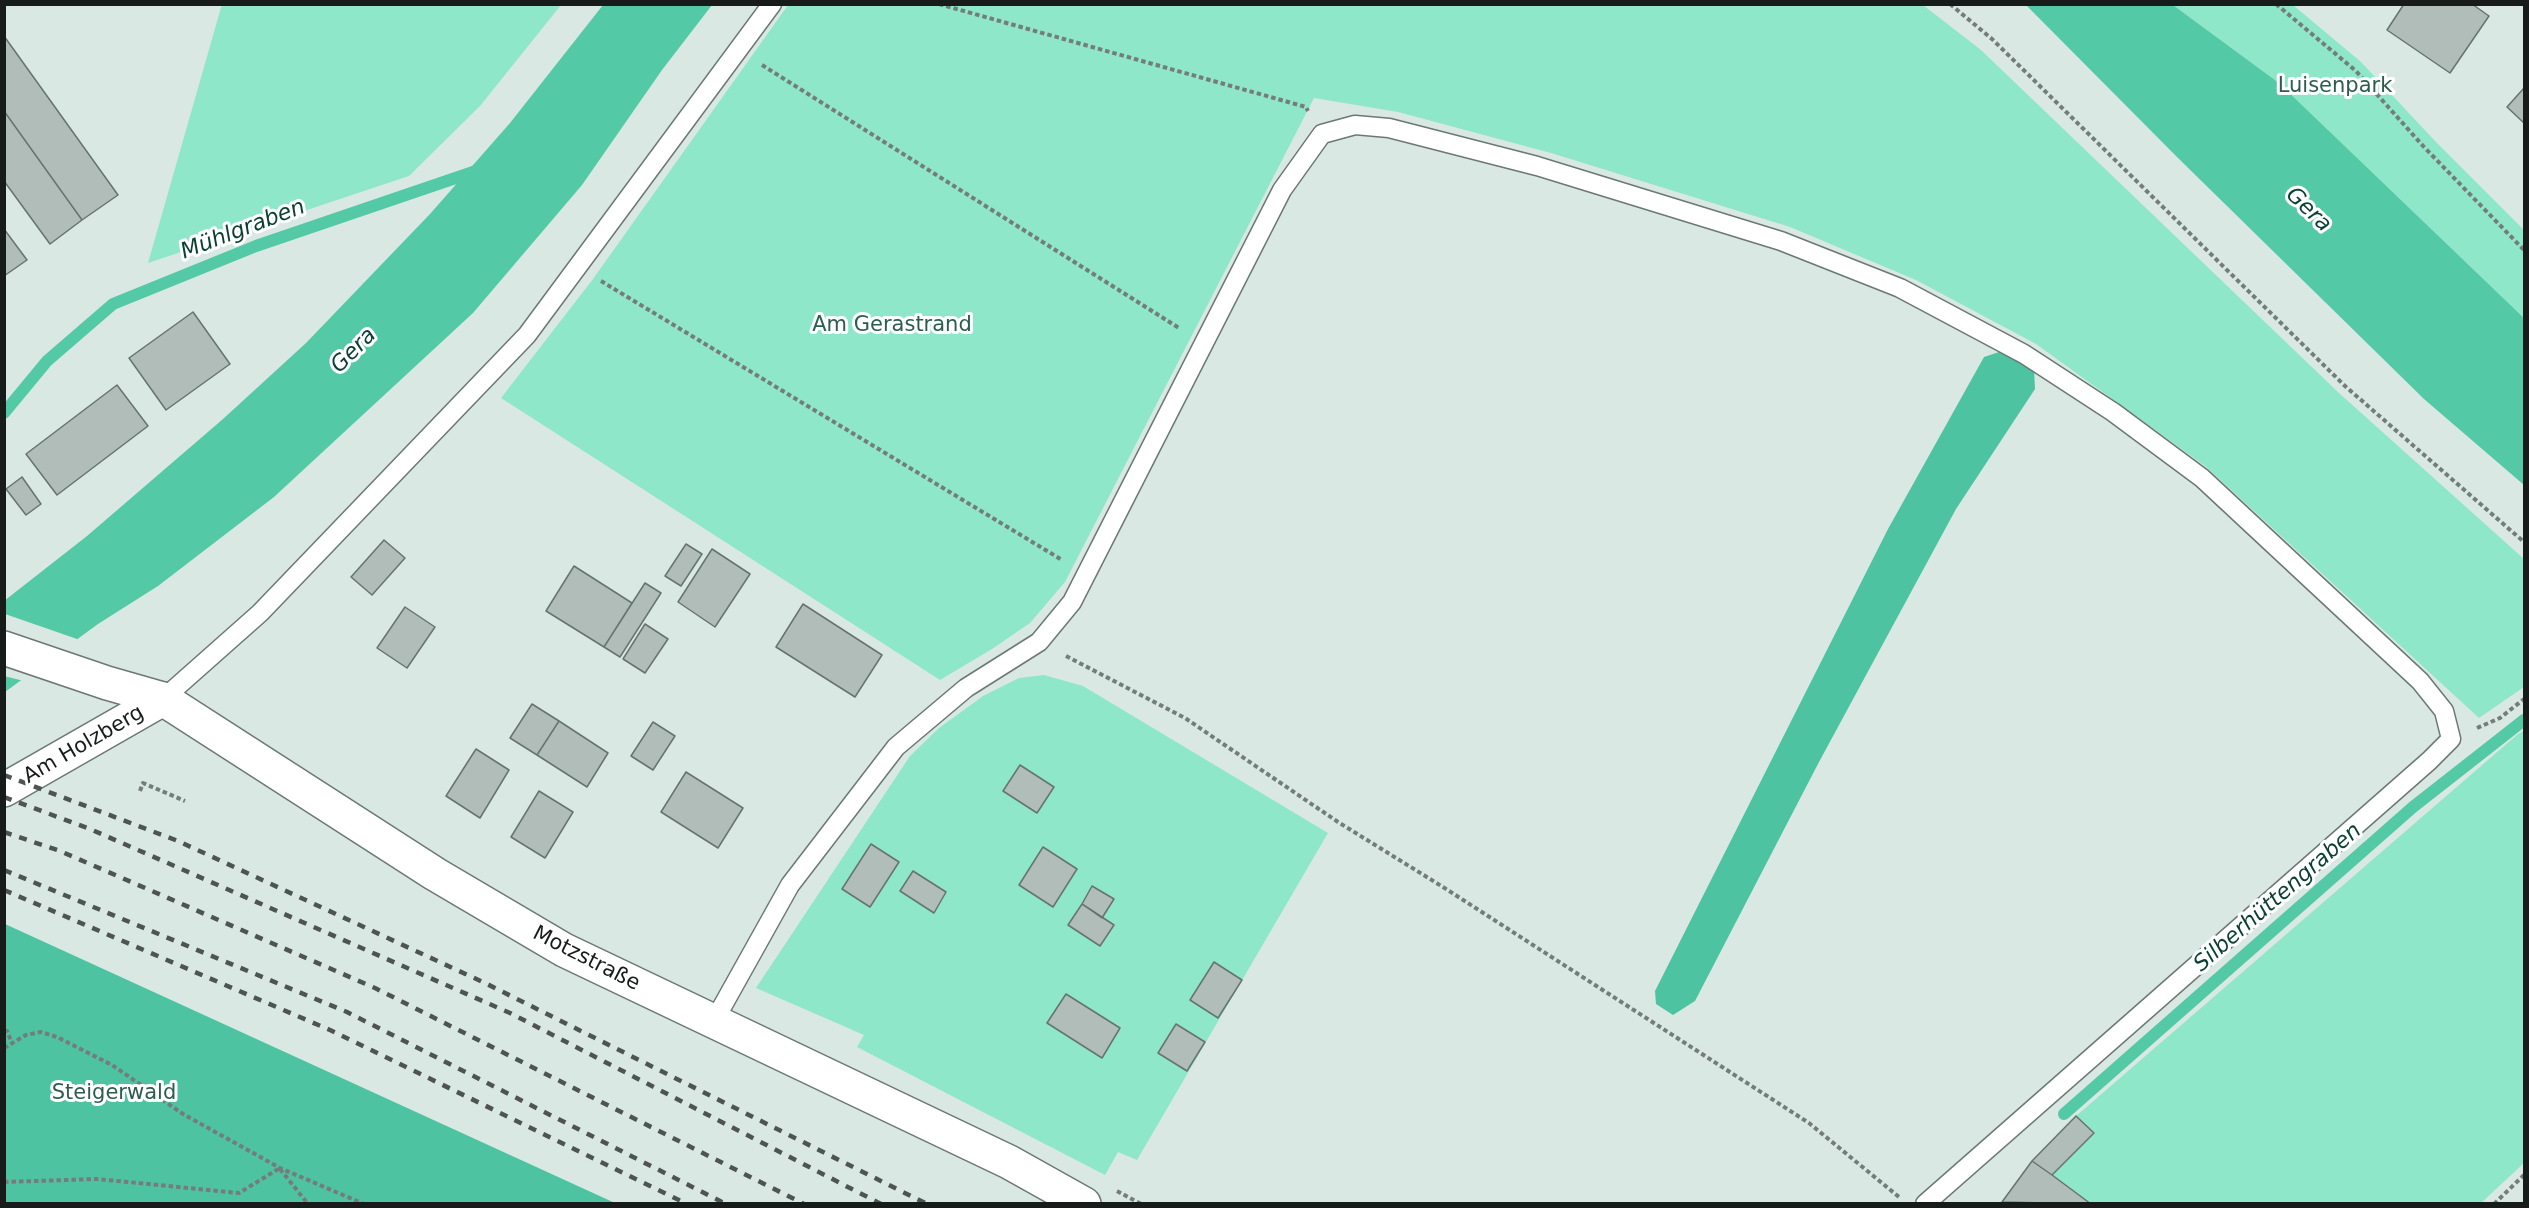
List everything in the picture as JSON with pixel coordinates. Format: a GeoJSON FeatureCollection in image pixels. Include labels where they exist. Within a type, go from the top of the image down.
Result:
{"type":"FeatureCollection","features":[{"type":"Feature","properties":{"kind":"street","name":"Motzstraße"},"geometry":{"type":"LineString","coordinates":[[4,648],[107,683],[163,699],[435,874],[564,950],[713,1023],[1009,1162],[1084,1203]]}},
{"type":"Feature","properties":{"kind":"street","name":"Am Holzberg"},"geometry":{"type":"LineString","coordinates":[[4,790],[163,699]]}},
{"type":"Feature","properties":{"kind":"lane"},"geometry":{"type":"LineString","coordinates":[[163,699],[260,613],[527,335],[772,4]]}},
{"type":"Feature","properties":{"kind":"lane"},"geometry":{"type":"LineString","coordinates":[[713,1023],[790,885],[896,747],[966,688],[1039,642],[1072,602],[1282,190],[1322,134],[1355,125],[1389,128],[1537,166],[1770,237],[1900,288],[2014,348],[2113,412],[2202,478],[2420,681],[2444,711],[2451,739],[2429,761],[1925,1203]]}},
{"type":"Feature","properties":{"kind":"path"},"geometry":{"type":"LineString","coordinates":[[939,4],[1306,107],[1322,134]]}},
{"type":"Feature","properties":{"kind":"path"},"geometry":{"type":"LineString","coordinates":[[1950,4],[1992,39],[2345,386],[2524,542]]}},
{"type":"Feature","properties":{"kind":"path"},"geometry":{"type":"LineString","coordinates":[[2276,4],[2356,71],[2424,147],[2524,250]]}},
{"type":"Feature","properties":{"kind":"path"},"geometry":{"type":"LineString","coordinates":[[738,50],[1204,344]]}},
{"type":"Feature","properties":{"kind":"path"},"geometry":{"type":"LineString","coordinates":[[578,266],[1086,575]]}},
{"type":"Feature","properties":{"kind":"path"},"geometry":{"type":"LineString","coordinates":[[1039,642],[1185,718],[1338,822],[1809,1123],[1906,1203]]}},
{"type":"Feature","properties":{"kind":"path"},"geometry":{"type":"LineString","coordinates":[[2451,739],[2500,718],[2524,699]]}},
{"type":"Feature","properties":{"kind":"path"},"geometry":{"type":"LineString","coordinates":[[140,791],[143,783],[185,801]]}},
{"type":"Feature","properties":{"kind":"path"},"geometry":{"type":"LineString","coordinates":[[4,947],[4,953]]}},
{"type":"Feature","properties":{"kind":"path"},"geometry":{"type":"LineString","coordinates":[[4,1031],[7,1030],[12,1043]]}},
{"type":"Feature","properties":{"kind":"path"},"geometry":{"type":"LineString","coordinates":[[4,1048],[26,1035],[40,1032],[57,1037],[112,1065],[183,1114],[280,1168],[364,1203]]}},
{"type":"Feature","properties":{"kind":"path"},"geometry":{"type":"LineString","coordinates":[[4,1182],[97,1179],[239,1193],[280,1168]]}},
{"type":"Feature","properties":{"kind":"path"},"geometry":{"type":"LineString","coordinates":[[280,1168],[308,1203]]}},
{"type":"Feature","properties":{"kind":"path"},"geometry":{"type":"LineString","coordinates":[[2494,1203],[2524,1175]]}},
{"type":"Feature","properties":{"kind":"green space"},"geometry":{"type":"Polygon","coordinates":[[[222,4],[561,5],[480,106],[409,176],[148,263],[222,4]]]}},
{"type":"Feature","properties":{"kind":"green space","name":"Am Gerastrand"},"geometry":{"type":"Polygon","coordinates":[[[788,5],[1923,5],[1981,50],[2339,393],[2524,559],[2524,687],[2479,718],[2205,466],[2036,344],[1916,280],[1790,227],[1551,153],[1398,112],[1314,98],[1065,582],[1030,623],[940,680],[501,398],[593,279],[788,5]]]}},
{"type":"Feature","properties":{"kind":"green space","name":"Luisenpark"},"geometry":{"type":"Polygon","coordinates":[[[2173,5],[2293,5],[2361,62],[2436,142],[2524,230],[2524,318],[2279,83],[2173,5]]]}},
{"type":"Feature","properties":{"kind":"green space"},"geometry":{"type":"Polygon","coordinates":[[[2002,351],[2034,369],[2035,389],[1956,509],[1819,762],[1695,1001],[1673,1015],[1656,1004],[1655,991],[1888,529],[1984,357],[2002,351]]]}},
{"type":"Feature","properties":{"kind":"green space"},"geometry":{"type":"Polygon","coordinates":[[[1044,675],[1083,686],[1328,833],[1137,1160],[1118,1152],[1105,1175],[857,1047],[864,1035],[756,988],[910,756],[939,728],[983,696],[1019,678],[1044,675]]]}},
{"type":"Feature","properties":{"kind":"green space"},"geometry":{"type":"Polygon","coordinates":[[[2524,731],[2524,1163],[2481,1203],[2000,1204],[2032,1161],[2076,1116],[2524,731]]]}},
{"type":"Feature","properties":{"kind":"green space","name":"Steigerwald"},"geometry":{"type":"Polygon","coordinates":[[[5,924],[615,1203],[5,1203],[5,924]]]}},
{"type":"Feature","properties":{"kind":"water","name":"Gera"},"geometry":{"type":"Polygon","coordinates":[[[603,5],[712,5],[662,70],[582,185],[473,313],[274,497],[158,586],[98,624],[5,692],[4,601],[87,536],[223,419],[306,343],[430,214],[510,123],[603,5]]]}},
{"type":"Feature","properties":{"kind":"water","name":"Gera"},"geometry":{"type":"Polygon","coordinates":[[[2026,5],[2173,5],[2279,83],[2524,318],[2524,485],[2424,399],[2026,5]]]}},
{"type":"Feature","properties":{"kind":"pier"},"geometry":{"type":"Polygon","coordinates":[[[5,614],[80,640],[24,681],[4,676],[5,614]]]}},
{"type":"Feature","properties":{"kind":"building"},"geometry":{"type":"Polygon","coordinates":[[[2404,4],[2472,4],[2489,16],[2450,73],[2387,30],[2404,4]]]}},
{"type":"Feature","properties":{"kind":"building"},"geometry":{"type":"Polygon","coordinates":[[[4,36],[118,195],[82,220],[4,111],[4,36]]]}},
{"type":"Feature","properties":{"kind":"building"},"geometry":{"type":"Polygon","coordinates":[[[2524,88],[2524,123],[2507,107],[2524,88]]]}},
{"type":"Feature","properties":{"kind":"building"},"geometry":{"type":"Polygon","coordinates":[[[4,111],[82,220],[50,244],[4,181],[4,111]]]}},
{"type":"Feature","properties":{"kind":"building"},"geometry":{"type":"Polygon","coordinates":[[[4,229],[27,260],[4,276],[4,229]]]}},
{"type":"Feature","properties":{"kind":"building"},"geometry":{"type":"Polygon","coordinates":[[[193,312],[230,364],[166,410],[129,358],[193,312]]]}},
{"type":"Feature","properties":{"kind":"building"},"geometry":{"type":"Polygon","coordinates":[[[117,385],[148,426],[57,495],[26,454],[117,385]]]}},
{"type":"Feature","properties":{"kind":"building"},"geometry":{"type":"Polygon","coordinates":[[[22,477],[41,504],[26,515],[6,489],[22,477]]]}},
{"type":"Feature","properties":{"kind":"building"},"geometry":{"type":"Polygon","coordinates":[[[384,540],[405,558],[372,595],[351,577],[384,540]]]}},
{"type":"Feature","properties":{"kind":"building"},"geometry":{"type":"Polygon","coordinates":[[[686,544],[702,554],[681,586],[665,576],[686,544]]]}},
{"type":"Feature","properties":{"kind":"building"},"geometry":{"type":"Polygon","coordinates":[[[712,549],[750,574],[715,627],[678,602],[712,549]]]}},
{"type":"Feature","properties":{"kind":"building"},"geometry":{"type":"Polygon","coordinates":[[[574,566],[632,603],[604,647],[546,611],[574,566]]]}},
{"type":"Feature","properties":{"kind":"building"},"geometry":{"type":"Polygon","coordinates":[[[645,583],[661,593],[620,657],[604,647],[645,583]]]}},
{"type":"Feature","properties":{"kind":"building"},"geometry":{"type":"Polygon","coordinates":[[[803,604],[882,655],[855,697],[776,647],[803,604]]]}},
{"type":"Feature","properties":{"kind":"building"},"geometry":{"type":"Polygon","coordinates":[[[405,607],[435,627],[407,668],[377,648],[405,607]]]}},
{"type":"Feature","properties":{"kind":"building"},"geometry":{"type":"Polygon","coordinates":[[[645,624],[668,639],[645,673],[623,659],[645,624]]]}},
{"type":"Feature","properties":{"kind":"building"},"geometry":{"type":"Polygon","coordinates":[[[532,704],[559,721],[537,755],[510,738],[532,704]]]}},
{"type":"Feature","properties":{"kind":"building"},"geometry":{"type":"Polygon","coordinates":[[[559,721],[608,753],[587,787],[537,755],[559,721]]]}},
{"type":"Feature","properties":{"kind":"building"},"geometry":{"type":"Polygon","coordinates":[[[653,722],[675,736],[653,770],[631,756],[653,722]]]}},
{"type":"Feature","properties":{"kind":"building"},"geometry":{"type":"Polygon","coordinates":[[[476,749],[509,770],[480,818],[446,796],[476,749]]]}},
{"type":"Feature","properties":{"kind":"building"},"geometry":{"type":"Polygon","coordinates":[[[1020,765],[1054,787],[1037,813],[1003,791],[1020,765]]]}},
{"type":"Feature","properties":{"kind":"building"},"geometry":{"type":"Polygon","coordinates":[[[686,772],[743,808],[718,848],[661,812],[686,772]]]}},
{"type":"Feature","properties":{"kind":"building"},"geometry":{"type":"Polygon","coordinates":[[[539,791],[573,812],[545,858],[511,837],[539,791]]]}},
{"type":"Feature","properties":{"kind":"building"},"geometry":{"type":"Polygon","coordinates":[[[871,844],[899,862],[870,907],[842,889],[871,844]]]}},
{"type":"Feature","properties":{"kind":"building"},"geometry":{"type":"Polygon","coordinates":[[[1043,847],[1077,869],[1053,907],[1019,885],[1043,847]]]}},
{"type":"Feature","properties":{"kind":"building"},"geometry":{"type":"Polygon","coordinates":[[[913,871],[946,892],[934,913],[900,891],[913,871]]]}},
{"type":"Feature","properties":{"kind":"building"},"geometry":{"type":"Polygon","coordinates":[[[1092,886],[1114,899],[1102,918],[1082,904],[1092,886]]]}},
{"type":"Feature","properties":{"kind":"building"},"geometry":{"type":"Polygon","coordinates":[[[1082,904],[1114,925],[1100,946],[1068,925],[1082,904]]]}},
{"type":"Feature","properties":{"kind":"building"},"geometry":{"type":"Polygon","coordinates":[[[1214,962],[1242,980],[1218,1018],[1190,1000],[1214,962]]]}},
{"type":"Feature","properties":{"kind":"building"},"geometry":{"type":"Polygon","coordinates":[[[1066,994],[1120,1028],[1102,1058],[1047,1023],[1066,994]]]}},
{"type":"Feature","properties":{"kind":"building"},"geometry":{"type":"Polygon","coordinates":[[[1176,1024],[1205,1042],[1187,1071],[1158,1053],[1176,1024]]]}},
{"type":"Feature","properties":{"kind":"building"},"geometry":{"type":"Polygon","coordinates":[[[2076,1116],[2094,1133],[2052,1175],[2032,1161],[2076,1116]]]}},
{"type":"Feature","properties":{"kind":"building"},"geometry":{"type":"Polygon","coordinates":[[[2032,1161],[2052,1175],[2091,1204],[2002,1202],[2032,1161]]]}},
{"type":"Feature","properties":{"kind":"waterway","name":"Mühlgraben"},"geometry":{"type":"LineString","coordinates":[[4,413],[47,361],[113,304],[256,246],[479,170]]}},
{"type":"Feature","properties":{"kind":"waterway","name":"Silberhüttengraben"},"geometry":{"type":"LineString","coordinates":[[2064,1114],[2413,807],[2524,720]]}},
{"type":"Feature","properties":{"kind":"railway"},"geometry":{"type":"LineString","coordinates":[[4,775],[178,841],[485,983],[927,1204]]}},
{"type":"Feature","properties":{"kind":"railway"},"geometry":{"type":"LineString","coordinates":[[4,797],[90,829],[510,1013],[881,1204]]}},
{"type":"Feature","properties":{"kind":"railway"},"geometry":{"type":"LineString","coordinates":[[4,832],[60,851],[375,988],[804,1204]]}},
{"type":"Feature","properties":{"kind":"railway"},"geometry":{"type":"LineString","coordinates":[[4,870],[347,1012],[726,1204]]}},
{"type":"Feature","properties":{"kind":"railway"},"geometry":{"type":"LineString","coordinates":[[4,890],[330,1030],[687,1204]]}}]}
